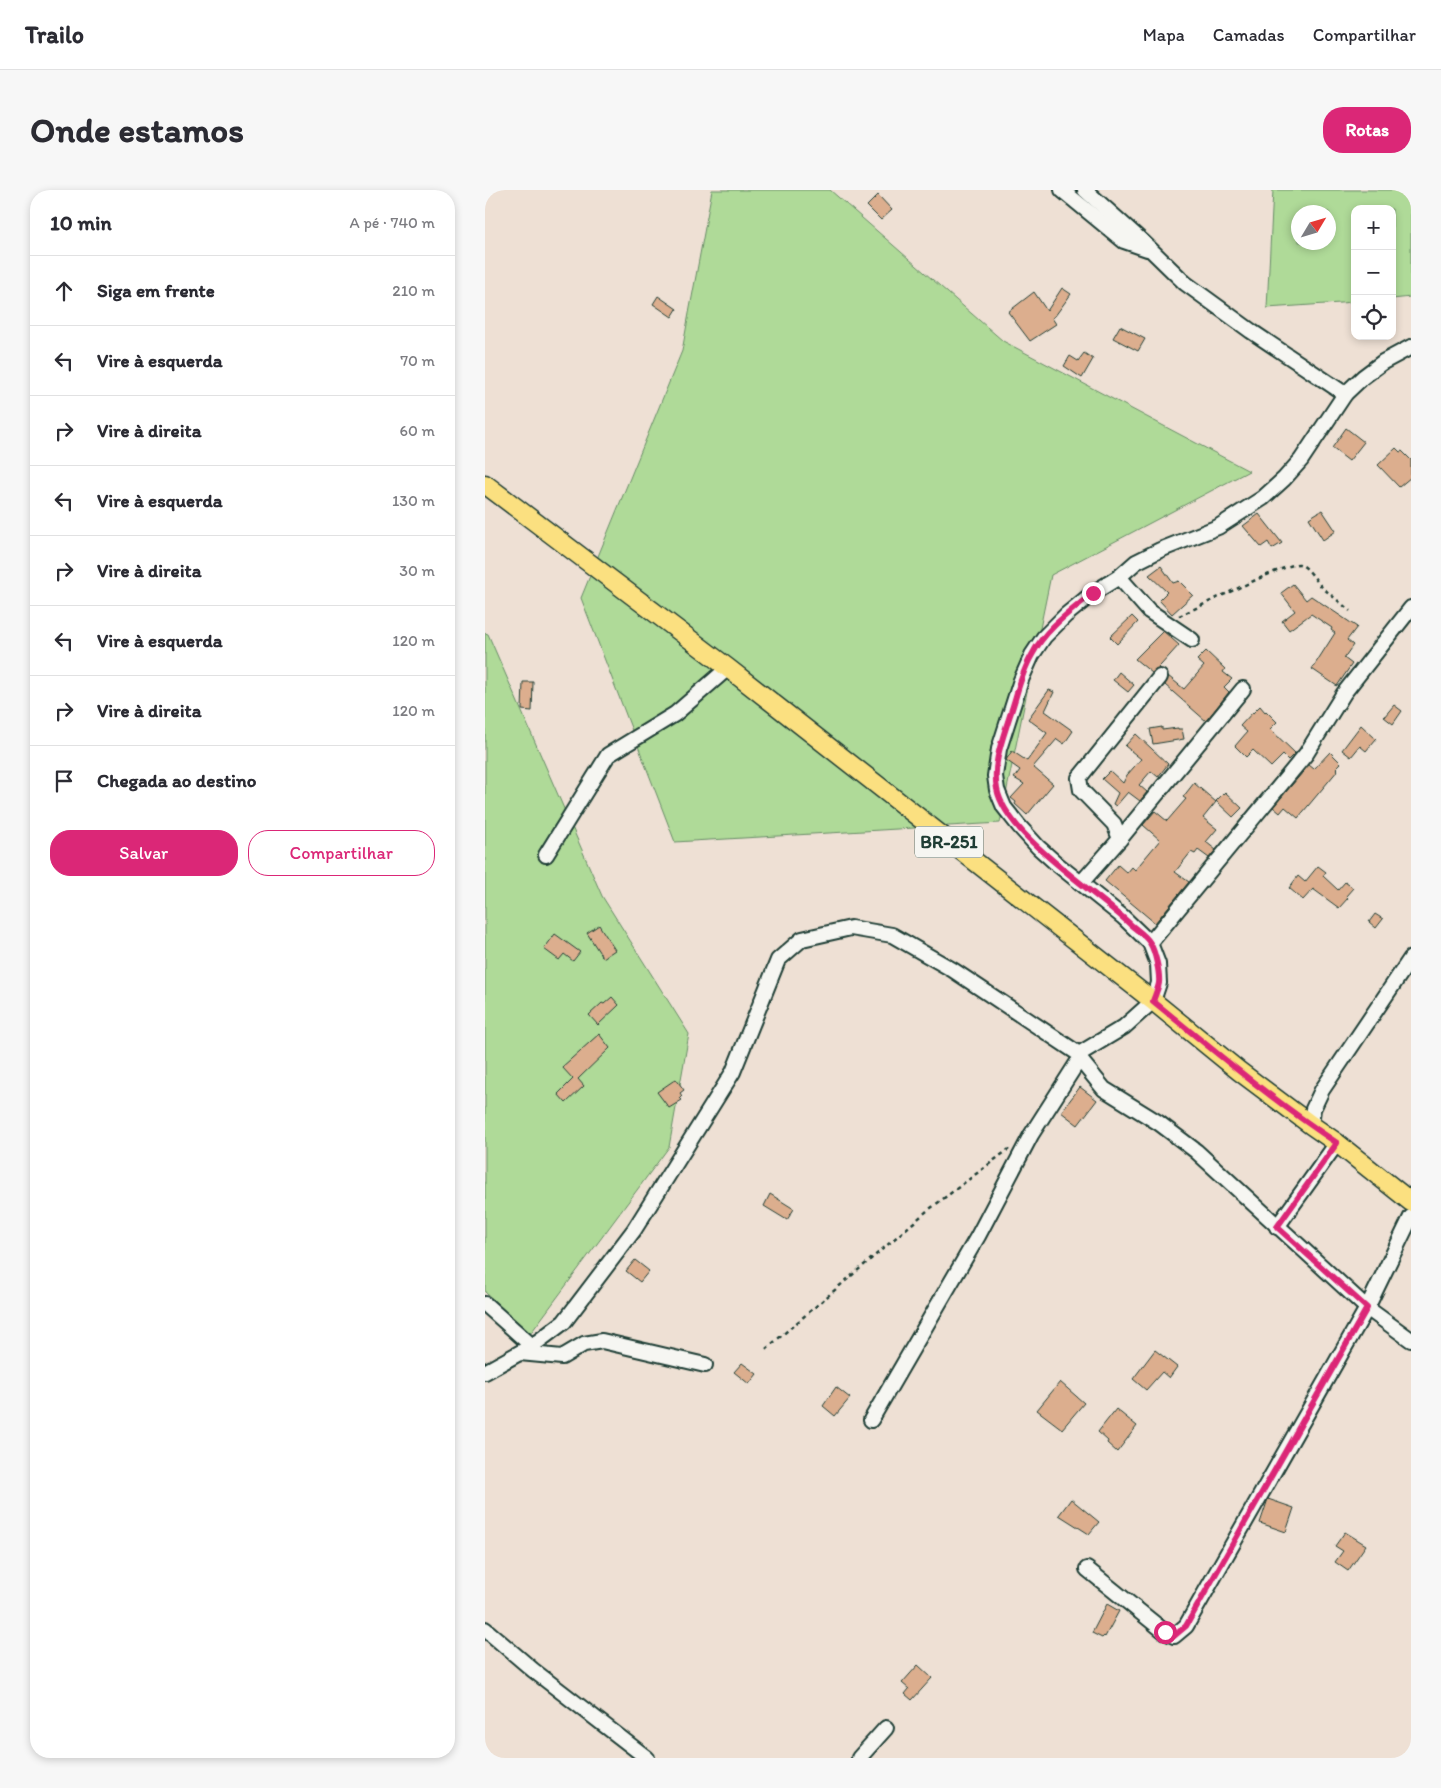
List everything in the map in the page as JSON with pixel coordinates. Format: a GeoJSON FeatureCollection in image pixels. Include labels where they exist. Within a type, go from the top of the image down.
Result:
{"type":"FeatureCollection","features":[{"type":"Feature","properties":{"kind":"main road","name":"BR-251"},"geometry":{"type":"LineString","coordinates":[[485,484],[728,668],[1153,1001],[1239,1071],[1337,1143],[1411,1202]]}},
{"type":"Feature","properties":{"kind":"street"},"geometry":{"type":"LineString","coordinates":[[1063,190],[1125,241],[1153,251]]}},
{"type":"Feature","properties":{"kind":"street"},"geometry":{"type":"LineString","coordinates":[[1085,190],[1153,251],[1185,283],[1345,394]]}},
{"type":"Feature","properties":{"kind":"street"},"geometry":{"type":"LineString","coordinates":[[871,1420],[978,1236],[1031,1135],[1077,1063],[1087,1051],[1124,1027],[1153,1001],[1159,982],[1157,964],[1150,943],[1123,917],[1057,864],[1019,826],[1004,807],[997,790],[995,776],[999,749],[1021,680],[1032,654],[1044,637],[1066,615],[1093,593],[1119,577],[1136,562],[1160,550],[1218,527],[1263,498],[1301,460],[1345,394],[1383,362],[1411,347]]}},
{"type":"Feature","properties":{"kind":"street"},"geometry":{"type":"LineString","coordinates":[[1119,577],[1149,611],[1192,640]]}},
{"type":"Feature","properties":{"kind":"street"},"geometry":{"type":"LineString","coordinates":[[1150,943],[1306,754],[1344,693],[1411,608]]}},
{"type":"Feature","properties":{"kind":"street"},"geometry":{"type":"LineString","coordinates":[[546,855],[608,755],[675,714],[728,668]]}},
{"type":"Feature","properties":{"kind":"street"},"geometry":{"type":"LineString","coordinates":[[1120,839],[1114,824],[1081,790],[1079,778],[1161,677]]}},
{"type":"Feature","properties":{"kind":"street"},"geometry":{"type":"LineString","coordinates":[[1081,883],[1120,839],[1243,689]]}},
{"type":"Feature","properties":{"kind":"street"},"geometry":{"type":"LineString","coordinates":[[485,1372],[526,1349],[563,1322],[634,1230],[733,1072],[778,960],[802,939],[851,928],[892,935],[953,970],[1081,1058],[1103,1089],[1159,1123],[1196,1151],[1367,1308],[1411,1340]]}},
{"type":"Feature","properties":{"kind":"street"},"geometry":{"type":"LineString","coordinates":[[1311,1125],[1313,1109],[1322,1090],[1411,958]]}},
{"type":"Feature","properties":{"kind":"street"},"geometry":{"type":"LineString","coordinates":[[1277,1227],[1337,1143]]}},
{"type":"Feature","properties":{"kind":"street"},"geometry":{"type":"LineString","coordinates":[[1087,1569],[1165,1632],[1174,1636],[1186,1626],[1367,1308],[1411,1217]]}},
{"type":"Feature","properties":{"kind":"street"},"geometry":{"type":"LineString","coordinates":[[485,1304],[526,1349],[562,1357],[584,1344],[602,1341],[705,1365]]}},
{"type":"Feature","properties":{"kind":"street"},"geometry":{"type":"LineString","coordinates":[[485,1629],[533,1670],[647,1758]]}},
{"type":"Feature","properties":{"kind":"street"},"geometry":{"type":"LineString","coordinates":[[859,1758],[886,1728]]}},
{"type":"Feature","properties":{"kind":"path"},"geometry":{"type":"LineString","coordinates":[[1163,620],[1175,618],[1295,564],[1299,564],[1350,611]]}},
{"type":"Feature","properties":{"kind":"path"},"geometry":{"type":"LineString","coordinates":[[766,1349],[927,1211],[998,1156],[1031,1135]]}},
{"type":"Feature","properties":{"kind":"green space"},"geometry":{"type":"Polygon","coordinates":[[[712,190],[830,190],[1003,341],[1249,471],[1051,575],[1000,823],[675,842],[581,598],[682,351],[712,190]]]}},
{"type":"Feature","properties":{"kind":"green space"},"geometry":{"type":"Polygon","coordinates":[[[1273,190],[1411,190],[1411,297],[1396,299],[1396,205],[1351,205],[1351,302],[1267,308],[1273,190]]]}},
{"type":"Feature","properties":{"kind":"green space"},"geometry":{"type":"Polygon","coordinates":[[[485,633],[488,634],[602,896],[689,1034],[669,1147],[530,1334],[485,1292],[485,633]]]}},
{"type":"Feature","properties":{"kind":"building"},"geometry":{"type":"Polygon","coordinates":[[[878,195],[892,210],[881,220],[867,206],[878,195]]]}},
{"type":"Feature","properties":{"kind":"building"},"geometry":{"type":"Polygon","coordinates":[[[1062,288],[1071,294],[1052,318],[1056,324],[1030,341],[1008,312],[1034,292],[1047,311],[1062,288]]]}},
{"type":"Feature","properties":{"kind":"building"},"geometry":{"type":"Polygon","coordinates":[[[658,296],[677,309],[672,317],[653,304],[658,296]]]}},
{"type":"Feature","properties":{"kind":"building"},"geometry":{"type":"Polygon","coordinates":[[[1120,326],[1145,339],[1138,351],[1113,338],[1120,326]]]}},
{"type":"Feature","properties":{"kind":"building"},"geometry":{"type":"Polygon","coordinates":[[[1084,353],[1093,359],[1082,378],[1064,366],[1070,356],[1078,361],[1084,353]]]}},
{"type":"Feature","properties":{"kind":"building"},"geometry":{"type":"Polygon","coordinates":[[[1346,428],[1364,442],[1349,461],[1332,448],[1346,428]]]}},
{"type":"Feature","properties":{"kind":"building"},"geometry":{"type":"Polygon","coordinates":[[[1396,448],[1411,460],[1411,477],[1399,487],[1378,465],[1396,448]]]}},
{"type":"Feature","properties":{"kind":"building"},"geometry":{"type":"Polygon","coordinates":[[[1322,510],[1336,531],[1323,540],[1309,518],[1322,510]]]}},
{"type":"Feature","properties":{"kind":"building"},"geometry":{"type":"Polygon","coordinates":[[[1259,514],[1282,543],[1272,549],[1268,542],[1261,547],[1243,526],[1259,514]]]}},
{"type":"Feature","properties":{"kind":"building"},"geometry":{"type":"Polygon","coordinates":[[[1161,566],[1173,583],[1179,581],[1193,595],[1172,614],[1159,600],[1167,592],[1149,575],[1161,566]]]}},
{"type":"Feature","properties":{"kind":"building"},"geometry":{"type":"Polygon","coordinates":[[[1293,584],[1306,600],[1311,596],[1357,627],[1347,640],[1353,645],[1344,658],[1352,664],[1337,686],[1312,669],[1335,633],[1331,630],[1332,628],[1311,614],[1289,630],[1282,621],[1295,611],[1281,593],[1293,584]]]}},
{"type":"Feature","properties":{"kind":"building"},"geometry":{"type":"Polygon","coordinates":[[[1132,616],[1138,622],[1117,644],[1110,637],[1132,616]]]}},
{"type":"Feature","properties":{"kind":"building"},"geometry":{"type":"Polygon","coordinates":[[[1163,631],[1179,645],[1159,669],[1152,673],[1135,659],[1163,631]]]}},
{"type":"Feature","properties":{"kind":"building"},"geometry":{"type":"Polygon","coordinates":[[[1206,651],[1225,669],[1223,672],[1232,679],[1224,687],[1229,692],[1206,721],[1165,685],[1168,676],[1184,689],[1204,666],[1197,660],[1206,651]]]}},
{"type":"Feature","properties":{"kind":"building"},"geometry":{"type":"Polygon","coordinates":[[[1119,672],[1134,685],[1128,692],[1113,680],[1119,672]]]}},
{"type":"Feature","properties":{"kind":"building"},"geometry":{"type":"Polygon","coordinates":[[[523,682],[533,682],[532,711],[522,710],[523,682]]]}},
{"type":"Feature","properties":{"kind":"building"},"geometry":{"type":"Polygon","coordinates":[[[1049,690],[1054,692],[1045,711],[1073,731],[1064,744],[1057,739],[1033,767],[1053,784],[1027,815],[1011,798],[1024,784],[1014,778],[1020,770],[1006,760],[1012,751],[1027,761],[1047,733],[1028,719],[1049,690]]]}},
{"type":"Feature","properties":{"kind":"building"},"geometry":{"type":"Polygon","coordinates":[[[1394,705],[1402,711],[1393,724],[1384,717],[1394,705]]]}},
{"type":"Feature","properties":{"kind":"building"},"geometry":{"type":"Polygon","coordinates":[[[1260,706],[1277,722],[1270,729],[1295,753],[1288,760],[1283,755],[1271,767],[1253,750],[1246,757],[1235,746],[1247,732],[1240,726],[1260,706]]]}},
{"type":"Feature","properties":{"kind":"building"},"geometry":{"type":"Polygon","coordinates":[[[1361,725],[1376,739],[1366,751],[1360,746],[1351,757],[1342,750],[1361,725]]]}},
{"type":"Feature","properties":{"kind":"building"},"geometry":{"type":"Polygon","coordinates":[[[1162,727],[1162,730],[1182,729],[1184,739],[1153,744],[1150,729],[1162,727]]]}},
{"type":"Feature","properties":{"kind":"building"},"geometry":{"type":"Polygon","coordinates":[[[1136,734],[1168,764],[1158,777],[1151,771],[1139,785],[1147,792],[1140,801],[1128,792],[1116,806],[1113,804],[1118,793],[1102,779],[1110,771],[1123,783],[1127,775],[1141,759],[1125,746],[1136,734]]]}},
{"type":"Feature","properties":{"kind":"building"},"geometry":{"type":"Polygon","coordinates":[[[1330,752],[1341,763],[1336,768],[1338,770],[1298,818],[1285,807],[1280,813],[1273,807],[1309,765],[1314,769],[1330,752]]]}},
{"type":"Feature","properties":{"kind":"building"},"geometry":{"type":"Polygon","coordinates":[[[1194,783],[1216,802],[1203,818],[1217,829],[1206,842],[1216,850],[1209,858],[1198,850],[1195,854],[1191,852],[1175,872],[1189,882],[1155,923],[1105,881],[1118,865],[1127,873],[1132,867],[1135,870],[1160,840],[1143,825],[1155,811],[1167,821],[1186,799],[1183,797],[1194,783]]]}},
{"type":"Feature","properties":{"kind":"building"},"geometry":{"type":"Polygon","coordinates":[[[1225,792],[1242,808],[1233,817],[1216,801],[1225,792]]]}},
{"type":"Feature","properties":{"kind":"building"},"geometry":{"type":"Polygon","coordinates":[[[1318,866],[1326,872],[1323,876],[1338,890],[1345,882],[1353,888],[1346,896],[1348,898],[1339,908],[1313,889],[1303,900],[1289,888],[1298,876],[1305,882],[1318,866]]]}},
{"type":"Feature","properties":{"kind":"building"},"geometry":{"type":"Polygon","coordinates":[[[1375,914],[1383,919],[1376,928],[1369,922],[1375,914]]]}},
{"type":"Feature","properties":{"kind":"building"},"geometry":{"type":"Polygon","coordinates":[[[599,925],[615,950],[603,958],[587,933],[599,925]]]}},
{"type":"Feature","properties":{"kind":"building"},"geometry":{"type":"Polygon","coordinates":[[[555,934],[580,952],[573,961],[564,954],[559,960],[544,949],[555,934]]]}},
{"type":"Feature","properties":{"kind":"building"},"geometry":{"type":"Polygon","coordinates":[[[612,997],[619,1005],[598,1025],[589,1015],[612,997]]]}},
{"type":"Feature","properties":{"kind":"building"},"geometry":{"type":"Polygon","coordinates":[[[599,1034],[610,1048],[578,1079],[584,1086],[566,1103],[558,1094],[573,1079],[562,1067],[599,1034]]]}},
{"type":"Feature","properties":{"kind":"building"},"geometry":{"type":"Polygon","coordinates":[[[676,1079],[684,1090],[680,1093],[682,1100],[669,1108],[657,1092],[676,1079]]]}},
{"type":"Feature","properties":{"kind":"building"},"geometry":{"type":"Polygon","coordinates":[[[1080,1087],[1097,1100],[1078,1125],[1061,1112],[1080,1087]]]}},
{"type":"Feature","properties":{"kind":"building"},"geometry":{"type":"Polygon","coordinates":[[[770,1194],[794,1209],[787,1220],[764,1206],[770,1194]]]}},
{"type":"Feature","properties":{"kind":"building"},"geometry":{"type":"Polygon","coordinates":[[[635,1260],[649,1271],[640,1282],[626,1271],[635,1260]]]}},
{"type":"Feature","properties":{"kind":"building"},"geometry":{"type":"Polygon","coordinates":[[[1155,1350],[1177,1367],[1169,1378],[1162,1372],[1146,1390],[1133,1379],[1155,1350]]]}},
{"type":"Feature","properties":{"kind":"building"},"geometry":{"type":"Polygon","coordinates":[[[742,1363],[757,1374],[749,1384],[734,1372],[742,1363]]]}},
{"type":"Feature","properties":{"kind":"building"},"geometry":{"type":"Polygon","coordinates":[[[1060,1382],[1084,1403],[1062,1429],[1037,1410],[1060,1382]]]}},
{"type":"Feature","properties":{"kind":"building"},"geometry":{"type":"Polygon","coordinates":[[[836,1387],[850,1398],[835,1416],[823,1406],[836,1387]]]}},
{"type":"Feature","properties":{"kind":"building"},"geometry":{"type":"Polygon","coordinates":[[[1116,1409],[1137,1426],[1117,1452],[1098,1432],[1116,1409]]]}},
{"type":"Feature","properties":{"kind":"building"},"geometry":{"type":"Polygon","coordinates":[[[1071,1499],[1099,1522],[1089,1534],[1059,1515],[1071,1499]]]}},
{"type":"Feature","properties":{"kind":"building"},"geometry":{"type":"Polygon","coordinates":[[[1268,1499],[1294,1508],[1286,1532],[1260,1523],[1268,1499]]]}},
{"type":"Feature","properties":{"kind":"building"},"geometry":{"type":"Polygon","coordinates":[[[1345,1532],[1366,1545],[1348,1571],[1335,1562],[1343,1551],[1335,1546],[1345,1532]]]}},
{"type":"Feature","properties":{"kind":"building"},"geometry":{"type":"Polygon","coordinates":[[[1107,1604],[1119,1611],[1105,1637],[1102,1638],[1092,1633],[1107,1604]]]}},
{"type":"Feature","properties":{"kind":"building"},"geometry":{"type":"Polygon","coordinates":[[[918,1665],[932,1678],[912,1700],[905,1694],[909,1689],[902,1683],[918,1665]]]}},
{"type":"Feature","properties":{"kind":"route"},"geometry":{"type":"LineString","coordinates":[[1093,593],[1066,615],[1044,637],[1032,654],[1021,680],[999,749],[995,776],[997,790],[1004,807],[1038,847],[1123,917],[1150,943],[1157,964],[1159,982],[1153,1001],[1239,1071],[1337,1143],[1277,1227],[1367,1308],[1186,1626],[1174,1636],[1165,1632]]}}]}
